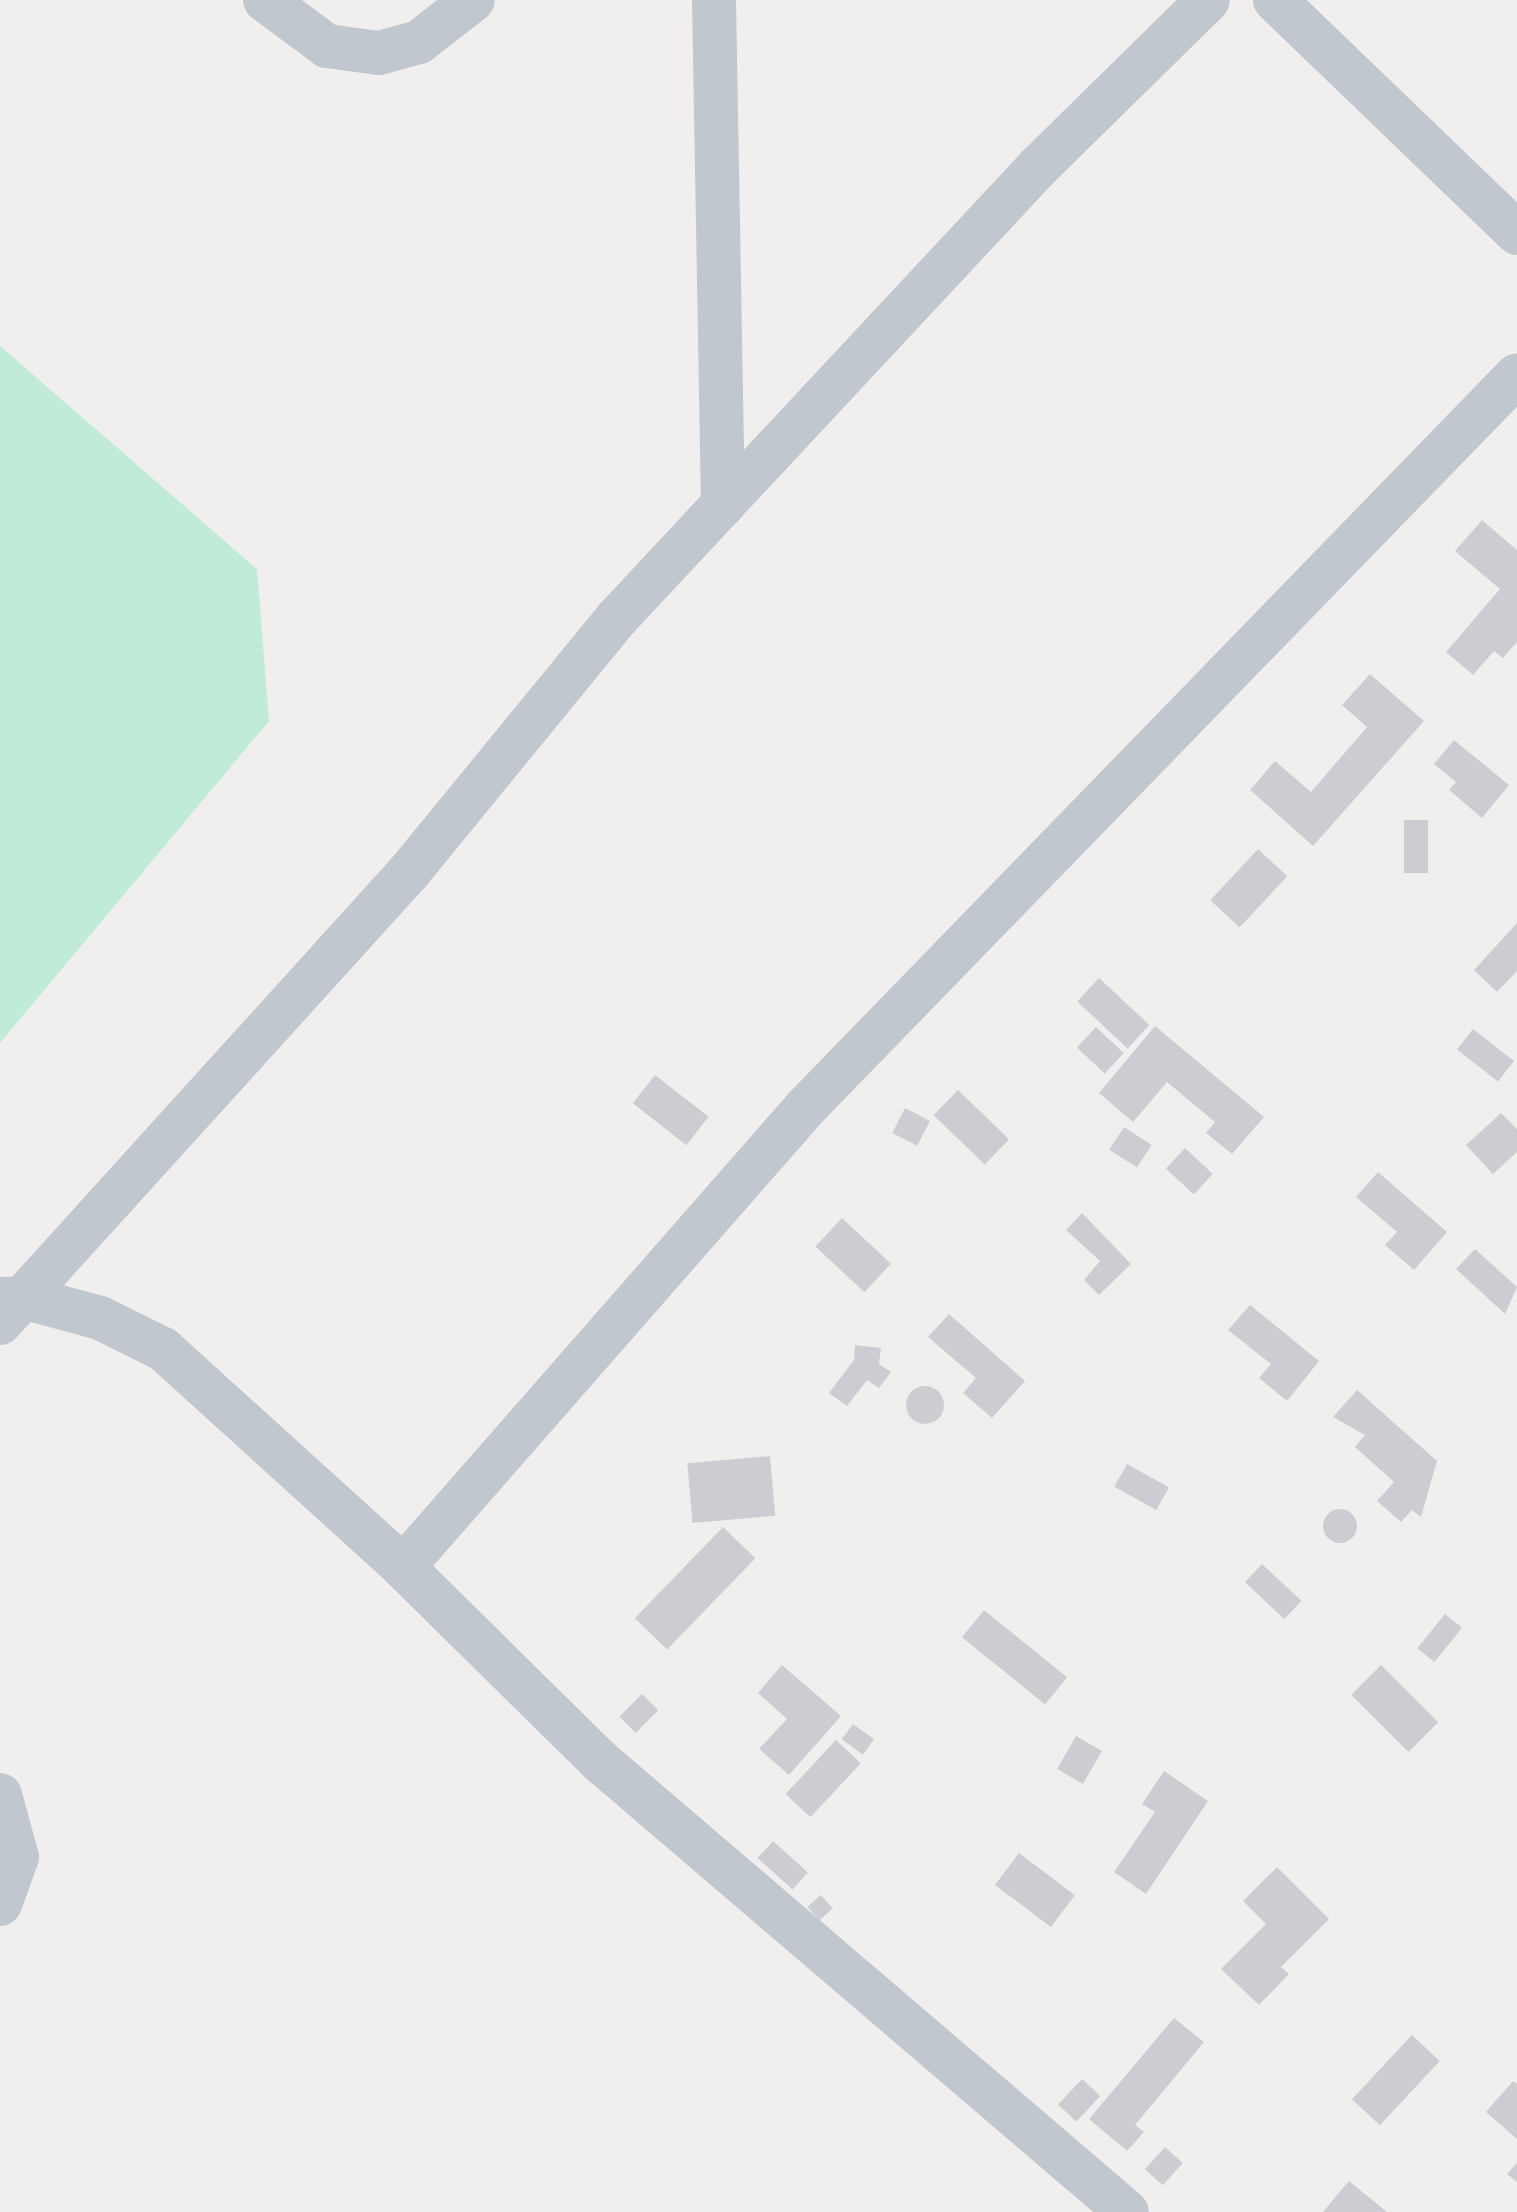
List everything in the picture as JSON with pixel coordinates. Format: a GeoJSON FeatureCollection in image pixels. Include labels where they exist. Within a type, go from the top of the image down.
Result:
{"type":"FeatureCollection","features":[{"type":"Feature","properties":{"kind":"street"},"geometry":{"type":"LineString","coordinates":[[265,0],[327,46],[379,53],[419,42],[473,0]]}},
{"type":"Feature","properties":{"kind":"street"},"geometry":{"type":"LineString","coordinates":[[714,0],[723,505]]}},
{"type":"Feature","properties":{"kind":"street"},"geometry":{"type":"LineString","coordinates":[[9,1307],[409,872],[617,618],[1038,167],[1208,0]]}},
{"type":"Feature","properties":{"kind":"street"},"geometry":{"type":"LineString","coordinates":[[1275,0],[1517,233]]}},
{"type":"Feature","properties":{"kind":"street"},"geometry":{"type":"LineString","coordinates":[[403,1567],[806,1107],[1517,375]]}},
{"type":"Feature","properties":{"kind":"street"},"geometry":{"type":"LineString","coordinates":[[9,1307],[100,1318],[163,1349],[403,1567],[601,1762],[1127,2212]]}},
{"type":"Feature","properties":{"kind":"street"},"geometry":{"type":"LineString","coordinates":[[0,1795],[17,1857],[0,1904]]}},
{"type":"Feature","properties":{"kind":"green space"},"geometry":{"type":"Polygon","coordinates":[[[0,346],[257,569],[269,721],[0,1043],[0,346]]]}},
{"type":"Feature","properties":{"kind":"building"},"geometry":{"type":"Polygon","coordinates":[[[1482,520],[1517,550],[1517,642],[1503,658],[1494,651],[1473,675],[1446,652],[1500,589],[1455,551],[1482,520]]]}},
{"type":"Feature","properties":{"kind":"building"},"geometry":{"type":"Polygon","coordinates":[[[1370,674],[1424,721],[1313,846],[1250,790],[1275,761],[1311,792],[1367,727],[1342,705],[1370,674]]]}},
{"type":"Feature","properties":{"kind":"building"},"geometry":{"type":"Polygon","coordinates":[[[1454,740],[1509,785],[1482,818],[1449,790],[1456,782],[1434,764],[1454,740]]]}},
{"type":"Feature","properties":{"kind":"building"},"geometry":{"type":"Polygon","coordinates":[[[1404,820],[1428,820],[1428,873],[1404,873],[1404,820]]]}},
{"type":"Feature","properties":{"kind":"building"},"geometry":{"type":"Polygon","coordinates":[[[1258,849],[1287,876],[1240,927],[1210,900],[1258,849]]]}},
{"type":"Feature","properties":{"kind":"building"},"geometry":{"type":"Polygon","coordinates":[[[1517,923],[1517,971],[1497,992],[1474,970],[1517,923]]]}},
{"type":"Feature","properties":{"kind":"building"},"geometry":{"type":"Polygon","coordinates":[[[1099,978],[1149,1025],[1128,1048],[1077,1001],[1099,978]]]}},
{"type":"Feature","properties":{"kind":"building"},"geometry":{"type":"Polygon","coordinates":[[[1155,1026],[1264,1117],[1232,1154],[1206,1133],[1215,1122],[1167,1082],[1133,1122],[1099,1093],[1155,1026]]]}},
{"type":"Feature","properties":{"kind":"building"},"geometry":{"type":"Polygon","coordinates":[[[1096,1027],[1124,1053],[1105,1073],[1077,1047],[1096,1027]]]}},
{"type":"Feature","properties":{"kind":"building"},"geometry":{"type":"Polygon","coordinates":[[[1473,1029],[1514,1061],[1498,1082],[1457,1049],[1473,1029]]]}},
{"type":"Feature","properties":{"kind":"building"},"geometry":{"type":"Polygon","coordinates":[[[655,1075],[709,1117],[686,1145],[633,1103],[655,1075]]]}},
{"type":"Feature","properties":{"kind":"building"},"geometry":{"type":"Polygon","coordinates":[[[958,1090],[1009,1139],[985,1164],[934,1115],[958,1090]]]}},
{"type":"Feature","properties":{"kind":"building"},"geometry":{"type":"Polygon","coordinates":[[[905,1108],[930,1121],[917,1146],[892,1133],[905,1108]]]}},
{"type":"Feature","properties":{"kind":"building"},"geometry":{"type":"Polygon","coordinates":[[[1501,1113],[1517,1129],[1517,1152],[1493,1174],[1466,1145],[1501,1113]]]}},
{"type":"Feature","properties":{"kind":"building"},"geometry":{"type":"Polygon","coordinates":[[[1124,1127],[1152,1145],[1137,1168],[1109,1150],[1124,1127]]]}},
{"type":"Feature","properties":{"kind":"building"},"geometry":{"type":"Polygon","coordinates":[[[1185,1148],[1213,1174],[1194,1194],[1166,1168],[1185,1148]]]}},
{"type":"Feature","properties":{"kind":"building"},"geometry":{"type":"Polygon","coordinates":[[[1378,1172],[1447,1232],[1414,1270],[1385,1245],[1397,1232],[1356,1197],[1378,1172]]]}},
{"type":"Feature","properties":{"kind":"building"},"geometry":{"type":"Polygon","coordinates":[[[1082,1213],[1131,1264],[1099,1295],[1084,1280],[1100,1261],[1066,1230],[1082,1213]]]}},
{"type":"Feature","properties":{"kind":"building"},"geometry":{"type":"Polygon","coordinates":[[[842,1218],[891,1264],[864,1292],[815,1247],[842,1218]]]}},
{"type":"Feature","properties":{"kind":"building"},"geometry":{"type":"Polygon","coordinates":[[[1475,1249],[1517,1287],[1505,1314],[1456,1269],[1475,1249]]]}},
{"type":"Feature","properties":{"kind":"building"},"geometry":{"type":"Polygon","coordinates":[[[1250,1305],[1319,1361],[1287,1401],[1259,1378],[1271,1364],[1228,1330],[1250,1305]]]}},
{"type":"Feature","properties":{"kind":"building"},"geometry":{"type":"Polygon","coordinates":[[[949,1314],[1025,1381],[992,1418],[963,1393],[976,1378],[928,1337],[949,1314]]]}},
{"type":"Feature","properties":{"kind":"building"},"geometry":{"type":"Polygon","coordinates":[[[855,1345],[881,1348],[879,1364],[891,1372],[879,1388],[867,1380],[847,1406],[829,1393],[854,1360],[855,1345]]]}},
{"type":"Feature","properties":{"kind":"building"},"geometry":{"type":"Polygon","coordinates":[[[925,1386],[938,1392],[944,1405],[938,1418],[925,1424],[912,1418],[906,1405],[912,1392],[925,1386]]]}},
{"type":"Feature","properties":{"kind":"building"},"geometry":{"type":"Polygon","coordinates":[[[1357,1390],[1437,1461],[1421,1517],[1412,1510],[1401,1522],[1377,1501],[1394,1482],[1355,1447],[1365,1435],[1333,1417],[1357,1390]]]}},
{"type":"Feature","properties":{"kind":"building"},"geometry":{"type":"Polygon","coordinates":[[[770,1456],[775,1516],[693,1523],[687,1463],[770,1456]]]}},
{"type":"Feature","properties":{"kind":"building"},"geometry":{"type":"Polygon","coordinates":[[[1127,1464],[1169,1487],[1156,1510],[1114,1487],[1127,1464]]]}},
{"type":"Feature","properties":{"kind":"building"},"geometry":{"type":"Polygon","coordinates":[[[1340,1509],[1352,1514],[1357,1526],[1352,1538],[1340,1543],[1328,1538],[1323,1526],[1328,1514],[1340,1509]]]}},
{"type":"Feature","properties":{"kind":"building"},"geometry":{"type":"Polygon","coordinates":[[[723,1527],[755,1558],[667,1650],[635,1618],[723,1527]]]}},
{"type":"Feature","properties":{"kind":"building"},"geometry":{"type":"Polygon","coordinates":[[[1262,1564],[1301,1601],[1284,1619],[1245,1582],[1262,1564]]]}},
{"type":"Feature","properties":{"kind":"building"},"geometry":{"type":"Polygon","coordinates":[[[984,1610],[1067,1677],[1045,1705],[962,1637],[984,1610]]]}},
{"type":"Feature","properties":{"kind":"building"},"geometry":{"type":"Polygon","coordinates":[[[1445,1614],[1462,1628],[1434,1662],[1417,1648],[1445,1614]]]}},
{"type":"Feature","properties":{"kind":"building"},"geometry":{"type":"Polygon","coordinates":[[[782,1665],[841,1716],[789,1775],[759,1749],[787,1719],[758,1693],[782,1665]]]}},
{"type":"Feature","properties":{"kind":"building"},"geometry":{"type":"Polygon","coordinates":[[[1381,1665],[1438,1722],[1409,1752],[1351,1695],[1381,1665]]]}},
{"type":"Feature","properties":{"kind":"building"},"geometry":{"type":"Polygon","coordinates":[[[642,1694],[658,1710],[636,1733],[619,1717],[642,1694]]]}},
{"type":"Feature","properties":{"kind":"building"},"geometry":{"type":"Polygon","coordinates":[[[853,1724],[874,1739],[863,1755],[842,1739],[853,1724]]]}},
{"type":"Feature","properties":{"kind":"building"},"geometry":{"type":"Polygon","coordinates":[[[1076,1736],[1102,1751],[1083,1784],[1057,1769],[1076,1736]]]}},
{"type":"Feature","properties":{"kind":"building"},"geometry":{"type":"Polygon","coordinates":[[[836,1740],[861,1763],[810,1817],[786,1794],[836,1740]]]}},
{"type":"Feature","properties":{"kind":"building"},"geometry":{"type":"Polygon","coordinates":[[[1164,1771],[1208,1801],[1146,1894],[1114,1872],[1155,1812],[1142,1804],[1164,1771]]]}},
{"type":"Feature","properties":{"kind":"building"},"geometry":{"type":"Polygon","coordinates":[[[773,1841],[808,1872],[793,1890],[758,1858],[773,1841]]]}},
{"type":"Feature","properties":{"kind":"building"},"geometry":{"type":"Polygon","coordinates":[[[1019,1853],[1075,1895],[1051,1927],[995,1885],[1019,1853]]]}},
{"type":"Feature","properties":{"kind":"building"},"geometry":{"type":"Polygon","coordinates":[[[1277,1867],[1329,1919],[1281,1967],[1289,1974],[1259,2005],[1221,1969],[1266,1924],[1243,1901],[1277,1867]]]}},
{"type":"Feature","properties":{"kind":"building"},"geometry":{"type":"Polygon","coordinates":[[[821,1895],[833,1909],[819,1920],[807,1907],[821,1895]]]}},
{"type":"Feature","properties":{"kind":"building"},"geometry":{"type":"Polygon","coordinates":[[[1174,2018],[1204,2042],[1135,2125],[1144,2132],[1127,2151],[1089,2119],[1174,2018]]]}},
{"type":"Feature","properties":{"kind":"building"},"geometry":{"type":"Polygon","coordinates":[[[1412,2035],[1440,2061],[1380,2125],[1352,2099],[1412,2035]]]}},
{"type":"Feature","properties":{"kind":"building"},"geometry":{"type":"Polygon","coordinates":[[[1082,2079],[1100,2096],[1076,2122],[1058,2105],[1082,2079]]]}},
{"type":"Feature","properties":{"kind":"building"},"geometry":{"type":"Polygon","coordinates":[[[1513,2081],[1517,2084],[1517,2139],[1486,2112],[1513,2081]]]}},
{"type":"Feature","properties":{"kind":"building"},"geometry":{"type":"Polygon","coordinates":[[[1165,2147],[1183,2163],[1163,2185],[1145,2169],[1165,2147]]]}},
{"type":"Feature","properties":{"kind":"building"},"geometry":{"type":"Polygon","coordinates":[[[1517,2163],[1517,2182],[1507,2174],[1517,2163]]]}},
{"type":"Feature","properties":{"kind":"building"},"geometry":{"type":"Polygon","coordinates":[[[1349,2181],[1387,2212],[1323,2212],[1349,2181]]]}}]}
